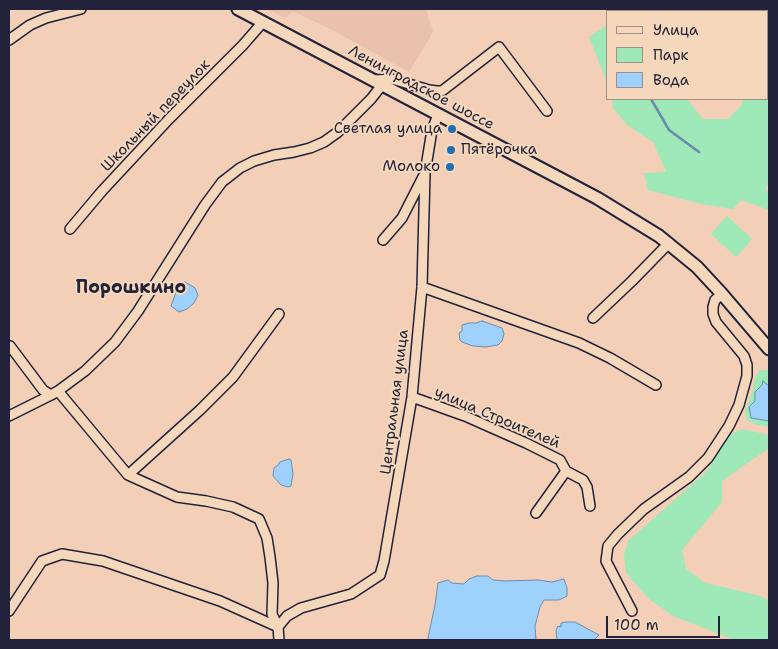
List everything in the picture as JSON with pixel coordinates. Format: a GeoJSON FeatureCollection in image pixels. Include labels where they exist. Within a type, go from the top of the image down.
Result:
{"type":"FeatureCollection","features":[{"type":"Feature","properties":{"kind":"main road","name":"Ленинградское шоссе"},"geometry":{"type":"LineString","coordinates":[[238,9],[597,198],[636,221],[669,243],[698,267],[769,350]]}},
{"type":"Feature","properties":{"kind":"street"},"geometry":{"type":"LineString","coordinates":[[9,40],[46,18],[81,9]]}},
{"type":"Feature","properties":{"kind":"street","name":"Школьный переулок"},"geometry":{"type":"LineString","coordinates":[[70,229],[169,119],[243,45],[263,22]]}},
{"type":"Feature","properties":{"kind":"street"},"geometry":{"type":"LineString","coordinates":[[9,416],[54,393],[86,371],[115,342],[138,311],[205,205],[222,182],[254,160],[310,148],[324,142],[338,132],[371,99],[378,83],[392,79],[436,92],[442,91],[499,47],[547,111]]}},
{"type":"Feature","properties":{"kind":"street","name":"Центральная улица"},"geometry":{"type":"LineString","coordinates":[[278,627],[287,616],[300,608],[351,594],[380,575],[392,520],[412,397],[422,287],[426,173],[432,130],[438,115]]}},
{"type":"Feature","properties":{"kind":"street"},"geometry":{"type":"LineString","coordinates":[[384,240],[402,218],[426,173]]}},
{"type":"Feature","properties":{"kind":"street"},"geometry":{"type":"LineString","coordinates":[[592,318],[669,243]]}},
{"type":"Feature","properties":{"kind":"street"},"geometry":{"type":"LineString","coordinates":[[422,287],[579,343],[610,358],[656,385]]}},
{"type":"Feature","properties":{"kind":"street"},"geometry":{"type":"LineString","coordinates":[[632,611],[606,561],[608,546],[644,509],[689,477],[708,458],[729,426],[739,405],[747,376],[747,365],[744,356],[716,322],[713,314],[715,300],[722,294]]}},
{"type":"Feature","properties":{"kind":"street"},"geometry":{"type":"LineString","coordinates":[[128,475],[200,410],[233,377],[279,314]]}},
{"type":"Feature","properties":{"kind":"street"},"geometry":{"type":"LineString","coordinates":[[10,346],[43,390],[54,393],[128,475],[177,497],[233,507],[259,519],[267,538],[273,583],[272,614],[278,627],[279,640]]}},
{"type":"Feature","properties":{"kind":"street","name":"улица Строителей"},"geometry":{"type":"LineString","coordinates":[[412,397],[465,416],[560,460],[566,471],[583,480],[587,487],[590,506]]}},
{"type":"Feature","properties":{"kind":"street"},"geometry":{"type":"LineString","coordinates":[[536,513],[566,471]]}},
{"type":"Feature","properties":{"kind":"street"},"geometry":{"type":"LineString","coordinates":[[9,612],[42,560],[62,554],[103,561],[220,601],[278,627]]}},
{"type":"Feature","properties":{"kind":"shaded area"},"geometry":{"type":"Polygon","coordinates":[[[267,9],[426,9],[433,31],[409,72],[293,11],[285,18],[267,9]]]}},
{"type":"Feature","properties":{"kind":"green space"},"geometry":{"type":"Polygon","coordinates":[[[606,26],[606,80],[589,37],[606,26]]]}},
{"type":"Feature","properties":{"kind":"green space"},"geometry":{"type":"Polygon","coordinates":[[[769,70],[769,184],[765,188],[769,193],[769,210],[741,200],[733,209],[701,204],[648,190],[644,173],[666,172],[653,142],[627,125],[613,108],[612,100],[688,100],[703,119],[728,119],[741,106],[743,100],[768,100],[769,70]]]}},
{"type":"Feature","properties":{"kind":"green space"},"geometry":{"type":"Polygon","coordinates":[[[727,216],[752,239],[736,257],[711,234],[727,216]]]}},
{"type":"Feature","properties":{"kind":"green space"},"geometry":{"type":"Polygon","coordinates":[[[760,370],[769,370],[769,427],[757,425],[747,420],[745,411],[753,390],[755,377],[760,370]]]}},
{"type":"Feature","properties":{"kind":"green space"},"geometry":{"type":"Polygon","coordinates":[[[742,429],[769,435],[769,448],[722,481],[722,502],[682,550],[686,569],[705,583],[761,596],[769,601],[769,640],[735,640],[673,616],[649,599],[626,573],[624,555],[628,541],[706,472],[728,436],[742,429]]]}},
{"type":"Feature","properties":{"kind":"water"},"geometry":{"type":"Polygon","coordinates":[[[185,282],[195,288],[198,295],[194,303],[187,309],[179,312],[171,306],[179,284],[185,282]]]}},
{"type":"Feature","properties":{"kind":"water"},"geometry":{"type":"Polygon","coordinates":[[[482,321],[502,328],[504,334],[502,341],[498,345],[486,347],[473,346],[460,340],[459,333],[462,331],[462,325],[482,321]]]}},
{"type":"Feature","properties":{"kind":"water"},"geometry":{"type":"Polygon","coordinates":[[[763,381],[769,386],[769,421],[751,418],[749,407],[755,401],[755,392],[762,385],[763,381]]]}},
{"type":"Feature","properties":{"kind":"water"},"geometry":{"type":"Polygon","coordinates":[[[291,460],[293,474],[291,486],[288,487],[281,485],[273,476],[274,468],[280,462],[291,460]]]}},
{"type":"Feature","properties":{"kind":"water"},"geometry":{"type":"Polygon","coordinates":[[[477,576],[488,576],[493,580],[504,581],[538,580],[552,582],[564,579],[567,596],[559,600],[544,600],[535,626],[536,640],[429,640],[438,583],[448,580],[452,583],[464,584],[469,579],[477,576]]]}},
{"type":"Feature","properties":{"kind":"water"},"geometry":{"type":"Polygon","coordinates":[[[575,622],[599,635],[594,640],[557,640],[556,630],[558,626],[561,627],[561,623],[575,622]]]}},
{"type":"Feature","properties":{"kind":"waterway"},"geometry":{"type":"LineString","coordinates":[[652,100],[669,130],[699,152]]}},
{"type":"Feature","properties":{"kind":"place","name":"Светлая улица"},"geometry":{"type":"Point","coordinates":[452,129]}},
{"type":"Feature","properties":{"kind":"place","name":"Пятёрочка"},"geometry":{"type":"Point","coordinates":[451,150]}},
{"type":"Feature","properties":{"kind":"place","name":"Молоко"},"geometry":{"type":"Point","coordinates":[450,167]}},
{"type":"Feature","properties":{"kind":"district","name":"Порошкино"},"geometry":{"type":"Point","coordinates":[131,288]}}]}
